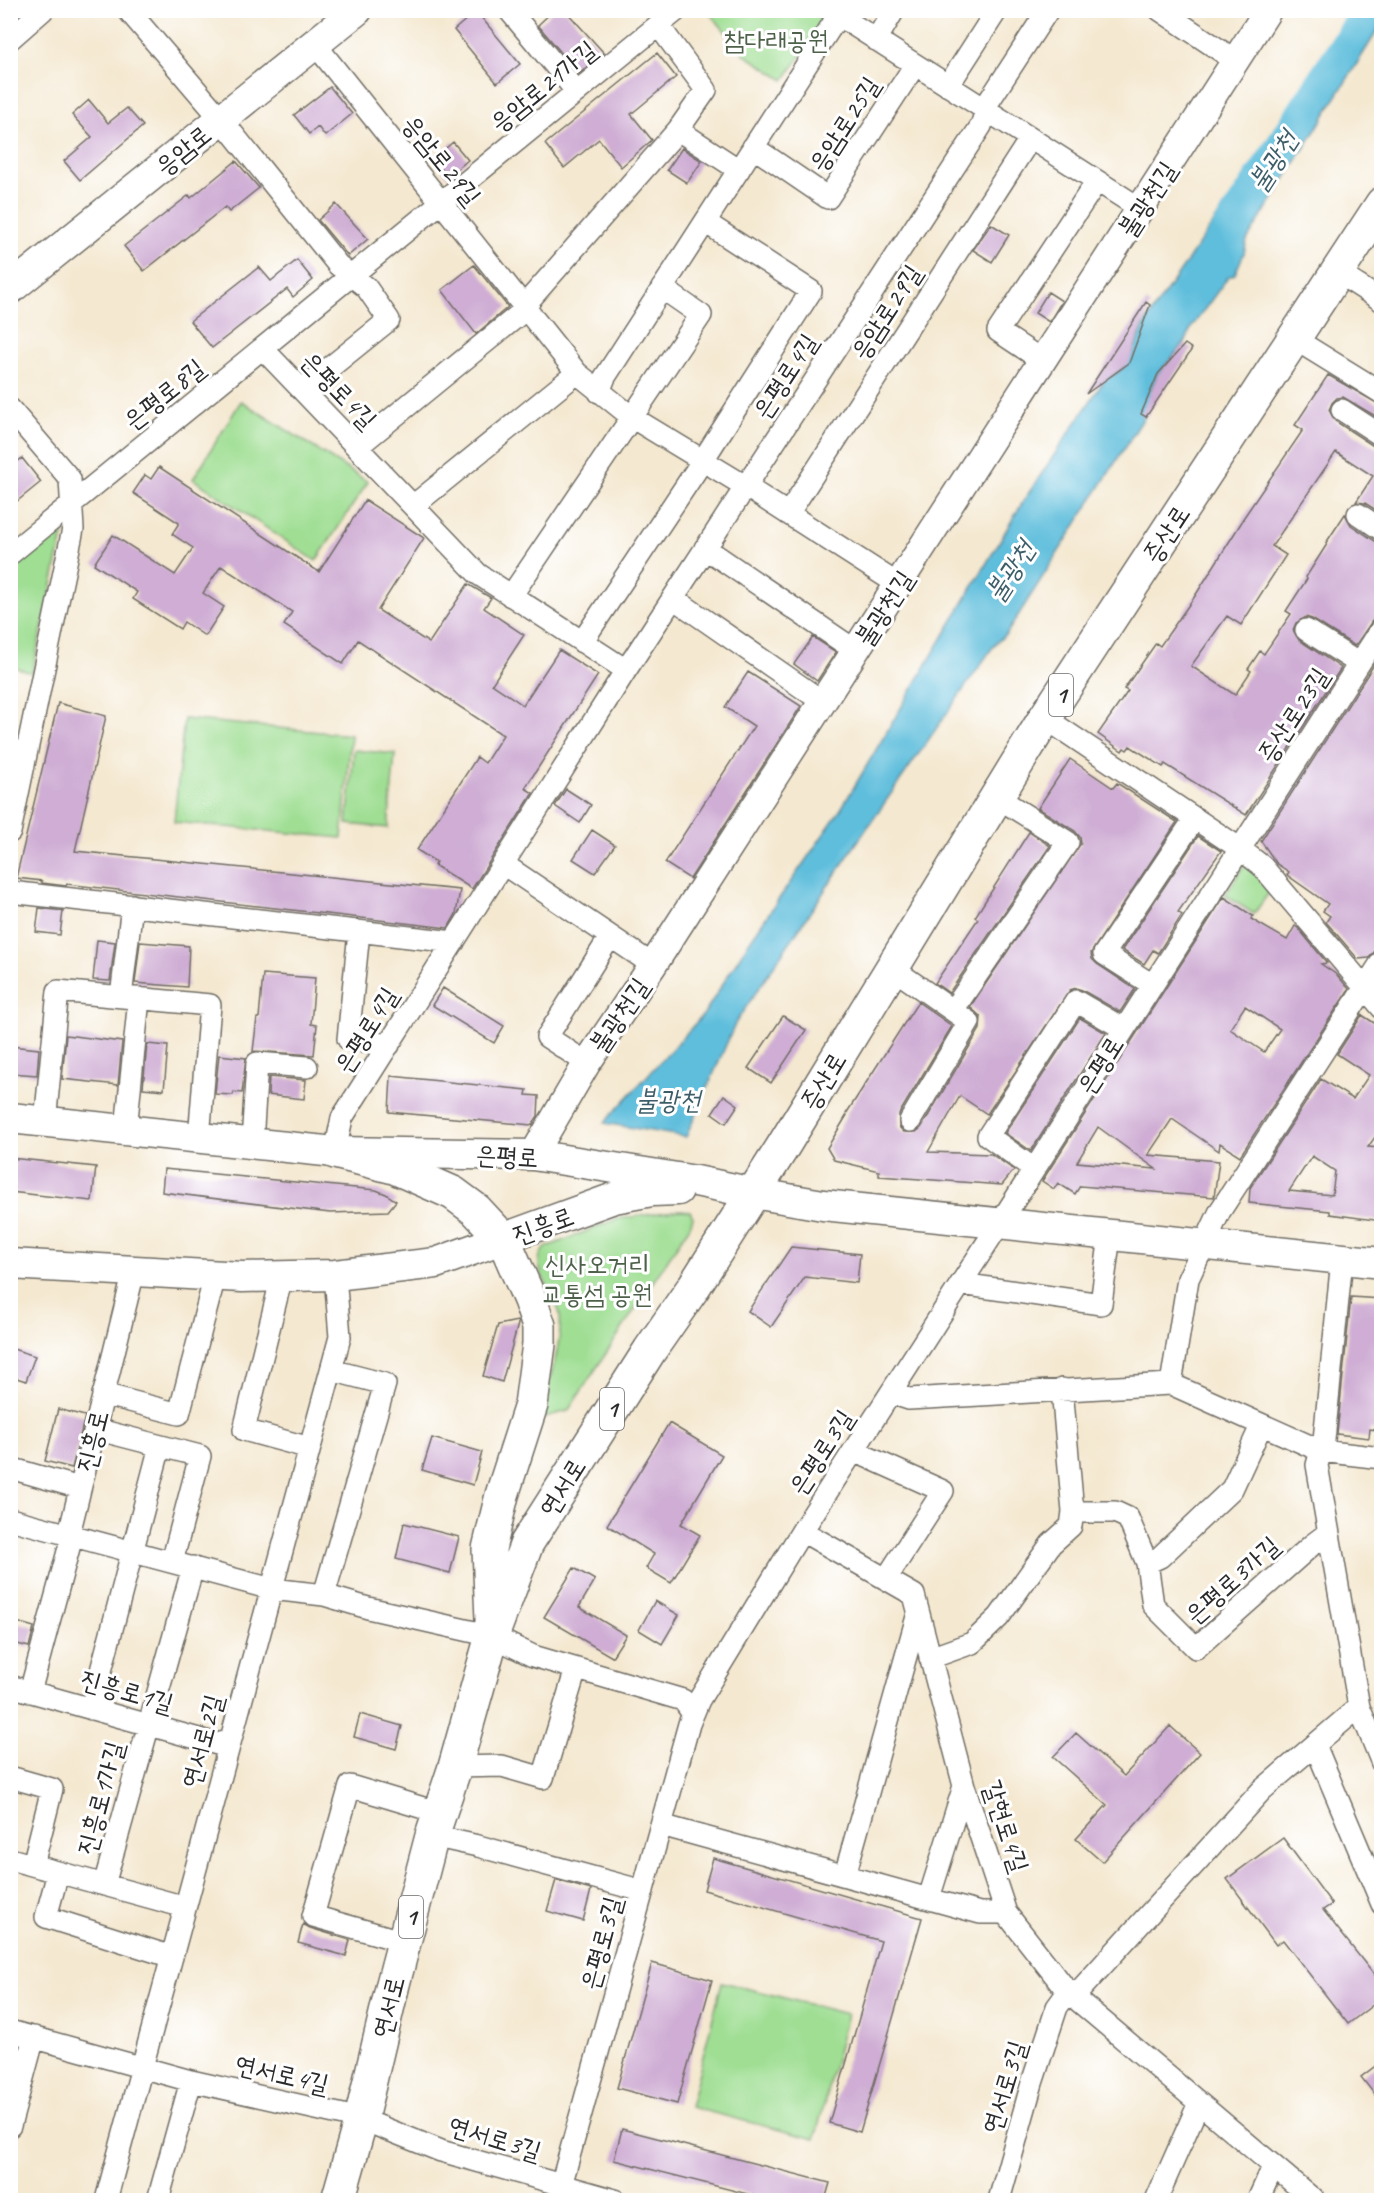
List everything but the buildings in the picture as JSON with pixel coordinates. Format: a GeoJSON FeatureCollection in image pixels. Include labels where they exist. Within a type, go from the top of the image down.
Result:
{"type":"FeatureCollection","features":[{"type":"Feature","properties":{"kind":"main road","name":"응암로"},"geometry":{"type":"LineString","coordinates":[[10,289],[357,10]]}},
{"type":"Feature","properties":{"kind":"main road","name":"증산로"},"geometry":{"type":"LineString","coordinates":[[753,1194],[1046,718],[1382,204]]}},
{"type":"Feature","properties":{"kind":"main road","name":"은평로"},"geometry":{"type":"LineString","coordinates":[[10,1118],[335,1152],[533,1155],[696,1181],[753,1194],[823,1205],[1382,1263]]}},
{"type":"Feature","properties":{"kind":"main road"},"geometry":{"type":"LineString","coordinates":[[335,1152],[394,1167],[453,1193],[476,1210],[504,1240],[539,1326],[539,1344],[531,1405],[502,1495],[489,1549],[492,1636]]}},
{"type":"Feature","properties":{"kind":"main road","name":"진흥로"},"geometry":{"type":"LineString","coordinates":[[10,1264],[215,1276],[335,1275],[436,1263],[627,1195],[666,1190],[753,1194]]}},
{"type":"Feature","properties":{"kind":"main road","name":"연서로"},"geometry":{"type":"LineString","coordinates":[[338,2200],[361,2119],[393,1984],[436,1824],[455,1767],[492,1636],[527,1543],[753,1194]]}},
{"type":"Feature","properties":{"kind":"street"},"geometry":{"type":"LineString","coordinates":[[10,39],[43,10]]}},
{"type":"Feature","properties":{"kind":"street"},"geometry":{"type":"LineString","coordinates":[[128,10],[221,119],[338,265],[366,287],[389,320],[302,390]]}},
{"type":"Feature","properties":{"kind":"street"},"geometry":{"type":"LineString","coordinates":[[509,10],[577,92]]}},
{"type":"Feature","properties":{"kind":"street","name":"응암로21가길"},"geometry":{"type":"LineString","coordinates":[[442,202],[677,10]]}},
{"type":"Feature","properties":{"kind":"street"},"geometry":{"type":"LineString","coordinates":[[876,40],[894,10]]}},
{"type":"Feature","properties":{"kind":"street"},"geometry":{"type":"LineString","coordinates":[[948,86],[997,10]]}},
{"type":"Feature","properties":{"kind":"street"},"geometry":{"type":"LineString","coordinates":[[987,111],[990,101],[1048,10]]}},
{"type":"Feature","properties":{"kind":"street"},"geometry":{"type":"LineString","coordinates":[[1160,10],[1236,61]]}},
{"type":"Feature","properties":{"kind":"street","name":"불광천길"},"geometry":{"type":"LineString","coordinates":[[533,1155],[587,1063],[856,651],[1268,10]]}},
{"type":"Feature","properties":{"kind":"street"},"geometry":{"type":"LineString","coordinates":[[599,392],[605,377],[739,170],[834,13]]}},
{"type":"Feature","properties":{"kind":"street","name":"응암로25길"},"geometry":{"type":"LineString","coordinates":[[834,13],[1141,209]]}},
{"type":"Feature","properties":{"kind":"street"},"geometry":{"type":"LineString","coordinates":[[357,447],[526,309],[531,298],[678,130],[706,90],[659,26]]}},
{"type":"Feature","properties":{"kind":"street","name":"응암로29길"},"geometry":{"type":"LineString","coordinates":[[315,44],[577,373],[633,418],[746,486],[898,585]]}},
{"type":"Feature","properties":{"kind":"street","name":"응암로25길"},"geometry":{"type":"LineString","coordinates":[[753,147],[828,198],[915,65]]}},
{"type":"Feature","properties":{"kind":"street","name":"은평로4길"},"geometry":{"type":"LineString","coordinates":[[335,1152],[342,1118],[626,670],[981,126],[987,111]]}},
{"type":"Feature","properties":{"kind":"street"},"geometry":{"type":"LineString","coordinates":[[678,130],[739,170]]}},
{"type":"Feature","properties":{"kind":"street","name":"응암로29길"},"geometry":{"type":"LineString","coordinates":[[788,514],[1030,139]]}},
{"type":"Feature","properties":{"kind":"street"},"geometry":{"type":"LineString","coordinates":[[1043,361],[998,331],[1097,181]]}},
{"type":"Feature","properties":{"kind":"street","name":"은평로8길"},"geometry":{"type":"LineString","coordinates":[[10,554],[442,202]]}},
{"type":"Feature","properties":{"kind":"street"},"geometry":{"type":"LineString","coordinates":[[582,642],[703,460],[811,291],[705,222]]}},
{"type":"Feature","properties":{"kind":"street"},"geometry":{"type":"LineString","coordinates":[[1337,272],[1382,301]]}},
{"type":"Feature","properties":{"kind":"street"},"geometry":{"type":"LineString","coordinates":[[511,596],[701,315],[662,288]]}},
{"type":"Feature","properties":{"kind":"street"},"geometry":{"type":"LineString","coordinates":[[1293,338],[1382,393]]}},
{"type":"Feature","properties":{"kind":"street","name":"은평로4길"},"geometry":{"type":"LineString","coordinates":[[263,349],[478,574],[626,670]]}},
{"type":"Feature","properties":{"kind":"street"},"geometry":{"type":"LineString","coordinates":[[413,506],[577,373]]}},
{"type":"Feature","properties":{"kind":"street"},"geometry":{"type":"LineString","coordinates":[[10,409],[70,479],[73,529],[10,832]]}},
{"type":"Feature","properties":{"kind":"street"},"geometry":{"type":"LineString","coordinates":[[1342,410],[1382,436]]}},
{"type":"Feature","properties":{"kind":"street"},"geometry":{"type":"LineString","coordinates":[[1358,514],[1382,530]]}},
{"type":"Feature","properties":{"kind":"street"},"geometry":{"type":"LineString","coordinates":[[705,548],[856,651]]}},
{"type":"Feature","properties":{"kind":"street"},"geometry":{"type":"LineString","coordinates":[[673,598],[823,702]]}},
{"type":"Feature","properties":{"kind":"street"},"geometry":{"type":"LineString","coordinates":[[1358,663],[1382,628]]}},
{"type":"Feature","properties":{"kind":"street","name":"증산로23길"},"geometry":{"type":"LineString","coordinates":[[1124,1029],[1358,663],[1306,630]]}},
{"type":"Feature","properties":{"kind":"street"},"geometry":{"type":"LineString","coordinates":[[1046,718],[1239,848],[1262,866],[1382,1008]]}},
{"type":"Feature","properties":{"kind":"street"},"geometry":{"type":"LineString","coordinates":[[953,1011],[1068,842],[997,797]]}},
{"type":"Feature","properties":{"kind":"street"},"geometry":{"type":"LineString","coordinates":[[1152,984],[1104,954],[1194,818]]}},
{"type":"Feature","properties":{"kind":"street"},"geometry":{"type":"LineString","coordinates":[[503,864],[652,965]]}},
{"type":"Feature","properties":{"kind":"street"},"geometry":{"type":"LineString","coordinates":[[10,892],[454,942]]}},
{"type":"Feature","properties":{"kind":"street"},"geometry":{"type":"LineString","coordinates":[[126,1130],[132,905]]}},
{"type":"Feature","properties":{"kind":"street"},"geometry":{"type":"LineString","coordinates":[[360,932],[348,1039],[389,1045]]}},
{"type":"Feature","properties":{"kind":"street"},"geometry":{"type":"LineString","coordinates":[[587,1063],[547,1037],[610,937]]}},
{"type":"Feature","properties":{"kind":"street"},"geometry":{"type":"LineString","coordinates":[[1171,1384],[1188,1279],[1203,1244],[1220,1211],[1382,961]]}},
{"type":"Feature","properties":{"kind":"street"},"geometry":{"type":"LineString","coordinates":[[892,968],[969,1022],[910,1121]]}},
{"type":"Feature","properties":{"kind":"street"},"geometry":{"type":"LineString","coordinates":[[45,1122],[58,991],[210,1005],[199,1138]]}},
{"type":"Feature","properties":{"kind":"street","name":"은평로"},"geometry":{"type":"LineString","coordinates":[[1000,1223],[1124,1029],[1076,1001],[988,1136],[1034,1169]]}},
{"type":"Feature","properties":{"kind":"street"},"geometry":{"type":"LineString","coordinates":[[252,1143],[257,1063],[307,1067]]}},
{"type":"Feature","properties":{"kind":"street","name":"은평로3길"},"geometry":{"type":"LineString","coordinates":[[559,2193],[661,1825],[699,1700],[802,1532],[1000,1223]]}},
{"type":"Feature","properties":{"kind":"street"},"geometry":{"type":"LineString","coordinates":[[961,1284],[1101,1304],[1110,1235]]}},
{"type":"Feature","properties":{"kind":"street"},"geometry":{"type":"LineString","coordinates":[[1342,1259],[1324,1440],[1317,1465],[1359,1707],[1382,1763]]}},
{"type":"Feature","properties":{"kind":"street","name":"진흥로"},"geometry":{"type":"LineString","coordinates":[[80,1488],[134,1271]]}},
{"type":"Feature","properties":{"kind":"street"},"geometry":{"type":"LineString","coordinates":[[282,1276],[244,1430],[310,1448],[340,1337],[335,1275]]}},
{"type":"Feature","properties":{"kind":"street","name":"진흥로"},"geometry":{"type":"LineString","coordinates":[[103,1394],[179,1414],[215,1276]]}},
{"type":"Feature","properties":{"kind":"street"},"geometry":{"type":"LineString","coordinates":[[324,1595],[384,1384],[331,1370]]}},
{"type":"Feature","properties":{"kind":"street"},"geometry":{"type":"LineString","coordinates":[[891,1393],[909,1399],[1171,1384],[1321,1451],[1382,1458]]}},
{"type":"Feature","properties":{"kind":"street"},"geometry":{"type":"LineString","coordinates":[[930,1658],[972,1643],[999,1617],[1051,1544],[1071,1526],[1073,1512],[1062,1389]]}},
{"type":"Feature","properties":{"kind":"street"},"geometry":{"type":"LineString","coordinates":[[1147,1563],[1160,1557],[1232,1489],[1261,1426]]}},
{"type":"Feature","properties":{"kind":"street"},"geometry":{"type":"LineString","coordinates":[[95,1429],[200,1456],[172,1562]]}},
{"type":"Feature","properties":{"kind":"street"},"geometry":{"type":"LineString","coordinates":[[92,1709],[160,1446]]}},
{"type":"Feature","properties":{"kind":"street","name":"연서로2길"},"geometry":{"type":"LineString","coordinates":[[185,1907],[310,1448]]}},
{"type":"Feature","properties":{"kind":"street"},"geometry":{"type":"LineString","coordinates":[[854,1451],[943,1491],[886,1580]]}},
{"type":"Feature","properties":{"kind":"street"},"geometry":{"type":"LineString","coordinates":[[10,1468],[80,1488],[69,1534],[70,1544],[20,1689]]}},
{"type":"Feature","properties":{"kind":"street","name":"은평로3가길"},"geometry":{"type":"LineString","coordinates":[[1073,1512],[1114,1512],[1128,1518],[1147,1563],[1153,1605],[1196,1648],[1328,1533]]}},
{"type":"Feature","properties":{"kind":"street"},"geometry":{"type":"LineString","coordinates":[[10,1519],[272,1589],[324,1595],[368,1608],[492,1636],[533,1656],[682,1700],[693,1714]]}},
{"type":"Feature","properties":{"kind":"street","name":"갈현로4길"},"geometry":{"type":"LineString","coordinates":[[802,1532],[914,1595],[964,1786],[1006,1913],[1075,1997],[1314,2200]]}},
{"type":"Feature","properties":{"kind":"street"},"geometry":{"type":"LineString","coordinates":[[149,1725],[193,1567]]}},
{"type":"Feature","properties":{"kind":"street"},"geometry":{"type":"LineString","coordinates":[[845,1875],[918,1612]]}},
{"type":"Feature","properties":{"kind":"street"},"geometry":{"type":"LineString","coordinates":[[455,1767],[502,1766],[543,1778],[576,1669]]}},
{"type":"Feature","properties":{"kind":"street","name":"진흥로1길"},"geometry":{"type":"LineString","coordinates":[[20,1689],[217,1744],[229,1741]]}},
{"type":"Feature","properties":{"kind":"street"},"geometry":{"type":"LineString","coordinates":[[1075,1997],[1262,1790],[1359,1707]]}},
{"type":"Feature","properties":{"kind":"street","name":"진흥로1가길"},"geometry":{"type":"LineString","coordinates":[[104,1885],[149,1725]]}},
{"type":"Feature","properties":{"kind":"street"},"geometry":{"type":"LineString","coordinates":[[1315,1745],[1382,1904]]}},
{"type":"Feature","properties":{"kind":"street"},"geometry":{"type":"LineString","coordinates":[[10,1777],[52,1789],[33,1865]]}},
{"type":"Feature","properties":{"kind":"street"},"geometry":{"type":"LineString","coordinates":[[405,1942],[313,1916],[350,1786],[436,1824],[478,1846],[643,1891]]}},
{"type":"Feature","properties":{"kind":"street"},"geometry":{"type":"LineString","coordinates":[[929,1898],[964,1786]]}},
{"type":"Feature","properties":{"kind":"street"},"geometry":{"type":"LineString","coordinates":[[661,1825],[981,1913],[1006,1913]]}},
{"type":"Feature","properties":{"kind":"street","name":"진흥로1가길"},"geometry":{"type":"LineString","coordinates":[[10,1859],[185,1907]]}},
{"type":"Feature","properties":{"kind":"street"},"geometry":{"type":"LineString","coordinates":[[58,1873],[46,1917],[172,1957]]}},
{"type":"Feature","properties":{"kind":"street"},"geometry":{"type":"LineString","coordinates":[[106,2200],[185,1907]]}},
{"type":"Feature","properties":{"kind":"street","name":"연서로3길"},"geometry":{"type":"LineString","coordinates":[[999,2200],[1032,2083],[1057,2007],[1075,1997]]}},
{"type":"Feature","properties":{"kind":"street","name":"연서로4길"},"geometry":{"type":"LineString","coordinates":[[10,2031],[191,2081],[361,2119]]}},
{"type":"Feature","properties":{"kind":"street"},"geometry":{"type":"LineString","coordinates":[[10,2126],[34,2037]]}},
{"type":"Feature","properties":{"kind":"street"},"geometry":{"type":"LineString","coordinates":[[158,2200],[191,2081]]}},
{"type":"Feature","properties":{"kind":"street"},"geometry":{"type":"LineString","coordinates":[[1156,2200],[1199,2103]]}},
{"type":"Feature","properties":{"kind":"street","name":"연서로3길"},"geometry":{"type":"LineString","coordinates":[[361,2119],[441,2151],[559,2193],[615,2200]]}},
{"type":"Feature","properties":{"kind":"street"},"geometry":{"type":"LineString","coordinates":[[1258,2200],[1273,2167]]}},
{"type":"Feature","properties":{"kind":"green space","name":"참다래공원"},"geometry":{"type":"Polygon","coordinates":[[[708,11],[817,11],[828,17],[784,80],[745,55],[708,11]]]}},
{"type":"Feature","properties":{"kind":"green space"},"geometry":{"type":"Polygon","coordinates":[[[241,401],[368,482],[316,561],[193,479],[241,401]]]}},
{"type":"Feature","properties":{"kind":"green space"},"geometry":{"type":"Polygon","coordinates":[[[62,519],[65,527],[32,673],[11,666],[11,563],[62,519]]]}},
{"type":"Feature","properties":{"kind":"green space"},"geometry":{"type":"Polygon","coordinates":[[[184,719],[351,735],[342,838],[174,822],[184,719]]]}},
{"type":"Feature","properties":{"kind":"green space"},"geometry":{"type":"Polygon","coordinates":[[[354,750],[395,754],[388,828],[347,824],[354,750]]]}},
{"type":"Feature","properties":{"kind":"green space"},"geometry":{"type":"Polygon","coordinates":[[[1245,864],[1259,873],[1270,891],[1254,914],[1225,895],[1245,864]]]}},
{"type":"Feature","properties":{"kind":"green space","name":"신사오거리 교통섬 공원"},"geometry":{"type":"Polygon","coordinates":[[[680,1210],[690,1211],[693,1217],[690,1226],[568,1411],[545,1417],[541,1412],[554,1363],[560,1315],[540,1270],[541,1254],[547,1247],[617,1219],[680,1210]]]}},
{"type":"Feature","properties":{"kind":"green space"},"geometry":{"type":"Polygon","coordinates":[[[722,1982],[847,2014],[815,2139],[690,2107],[722,1982]]]}},
{"type":"Feature","properties":{"kind":"water","name":"불광천"},"geometry":{"type":"Polygon","coordinates":[[[1357,11],[1367,11],[1351,36],[1354,41],[1361,40],[1379,11],[1381,11],[1381,25],[1247,240],[1235,274],[1228,277],[1191,328],[1186,341],[1158,374],[1152,386],[1150,408],[1007,633],[995,644],[736,1022],[686,1137],[604,1123],[704,1014],[747,945],[841,809],[1024,500],[1105,379],[1116,374],[1129,360],[1150,315],[1357,11]],[[1327,78],[1323,80],[1293,126],[1296,132],[1303,132],[1330,87],[1331,82],[1327,78]],[[1268,170],[1264,171],[1233,218],[1235,227],[1240,227],[1274,178],[1273,173],[1268,170]]]}},
{"type":"Feature","properties":{"kind":"waterway","name":"불광천"},"geometry":{"type":"LineString","coordinates":[[1209,260],[1369,10]]}}]}
